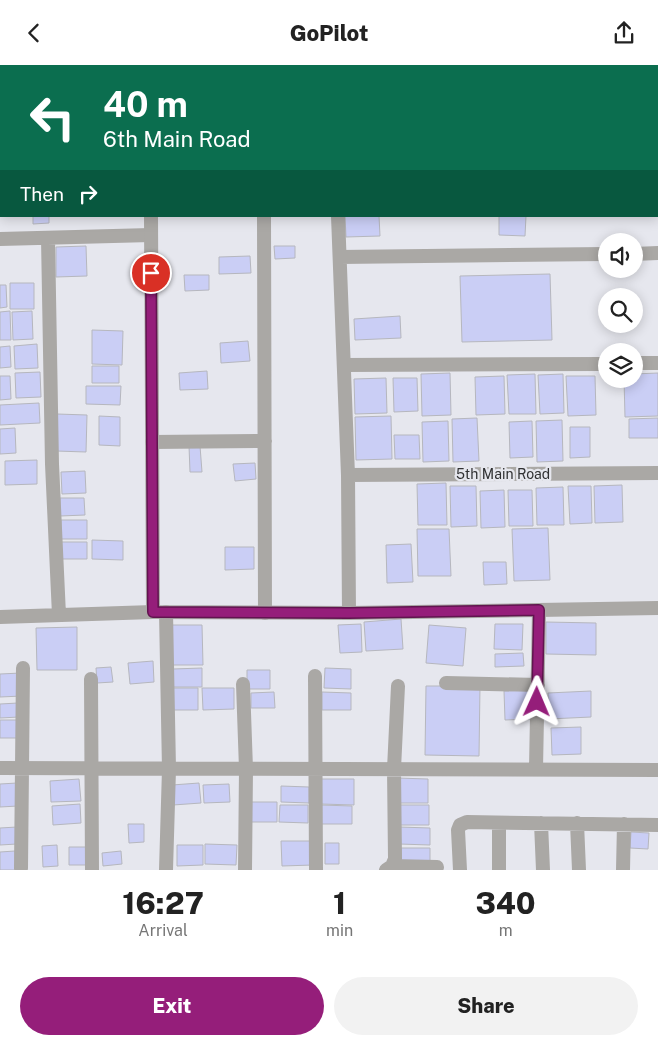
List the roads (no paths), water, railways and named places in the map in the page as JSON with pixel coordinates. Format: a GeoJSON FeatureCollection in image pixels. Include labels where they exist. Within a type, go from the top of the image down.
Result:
{"type":"FeatureCollection","features":[{"type":"Feature","properties":{"kind":"street"},"geometry":{"type":"LineString","coordinates":[[151,217],[152,442],[159,612],[169,769],[166,870]]}},
{"type":"Feature","properties":{"kind":"street"},"geometry":{"type":"LineString","coordinates":[[264,217],[265,613]]}},
{"type":"Feature","properties":{"kind":"street"},"geometry":{"type":"LineString","coordinates":[[338,217],[348,475],[349,613]]}},
{"type":"Feature","properties":{"kind":"street"},"geometry":{"type":"LineString","coordinates":[[0,239],[151,235]]}},
{"type":"Feature","properties":{"kind":"street"},"geometry":{"type":"LineString","coordinates":[[48,238],[52,465],[59,615]]}},
{"type":"Feature","properties":{"kind":"street"},"geometry":{"type":"LineString","coordinates":[[643,254],[658,253]]}},
{"type":"Feature","properties":{"kind":"street"},"geometry":{"type":"LineString","coordinates":[[340,257],[598,254]]}},
{"type":"Feature","properties":{"kind":"street"},"geometry":{"type":"LineString","coordinates":[[643,363],[658,363]]}},
{"type":"Feature","properties":{"kind":"street"},"geometry":{"type":"LineString","coordinates":[[344,365],[598,364]]}},
{"type":"Feature","properties":{"kind":"street"},"geometry":{"type":"LineString","coordinates":[[152,442],[265,441]]}},
{"type":"Feature","properties":{"kind":"street","name":"5th Main Road"},"geometry":{"type":"LineString","coordinates":[[348,475],[658,473]]}},
{"type":"Feature","properties":{"kind":"street"},"geometry":{"type":"LineString","coordinates":[[0,617],[159,612],[349,613],[658,608]]}},
{"type":"Feature","properties":{"kind":"street"},"geometry":{"type":"LineString","coordinates":[[536,769],[539,610]]}},
{"type":"Feature","properties":{"kind":"street"},"geometry":{"type":"LineString","coordinates":[[21,868],[23,668]]}},
{"type":"Feature","properties":{"kind":"street"},"geometry":{"type":"LineString","coordinates":[[315,676],[316,870]]}},
{"type":"Feature","properties":{"kind":"street"},"geometry":{"type":"LineString","coordinates":[[91,679],[92,870]]}},
{"type":"Feature","properties":{"kind":"street"},"geometry":{"type":"LineString","coordinates":[[446,683],[538,685]]}},
{"type":"Feature","properties":{"kind":"street"},"geometry":{"type":"LineString","coordinates":[[243,684],[246,769],[245,870]]}},
{"type":"Feature","properties":{"kind":"street"},"geometry":{"type":"LineString","coordinates":[[389,868],[395,859],[394,769],[398,686]]}},
{"type":"Feature","properties":{"kind":"street"},"geometry":{"type":"LineString","coordinates":[[0,768],[658,770]]}},
{"type":"Feature","properties":{"kind":"street"},"geometry":{"type":"LineString","coordinates":[[460,870],[460,825],[467,822],[658,825]]}},
{"type":"Feature","properties":{"kind":"street"},"geometry":{"type":"LineString","coordinates":[[499,823],[499,870]]}},
{"type":"Feature","properties":{"kind":"street"},"geometry":{"type":"LineString","coordinates":[[541,823],[543,870]]}},
{"type":"Feature","properties":{"kind":"street"},"geometry":{"type":"LineString","coordinates":[[578,823],[579,870]]}},
{"type":"Feature","properties":{"kind":"street"},"geometry":{"type":"LineString","coordinates":[[623,870],[624,824]]}},
{"type":"Feature","properties":{"kind":"street"},"geometry":{"type":"LineString","coordinates":[[389,868],[437,867]]}}]}
